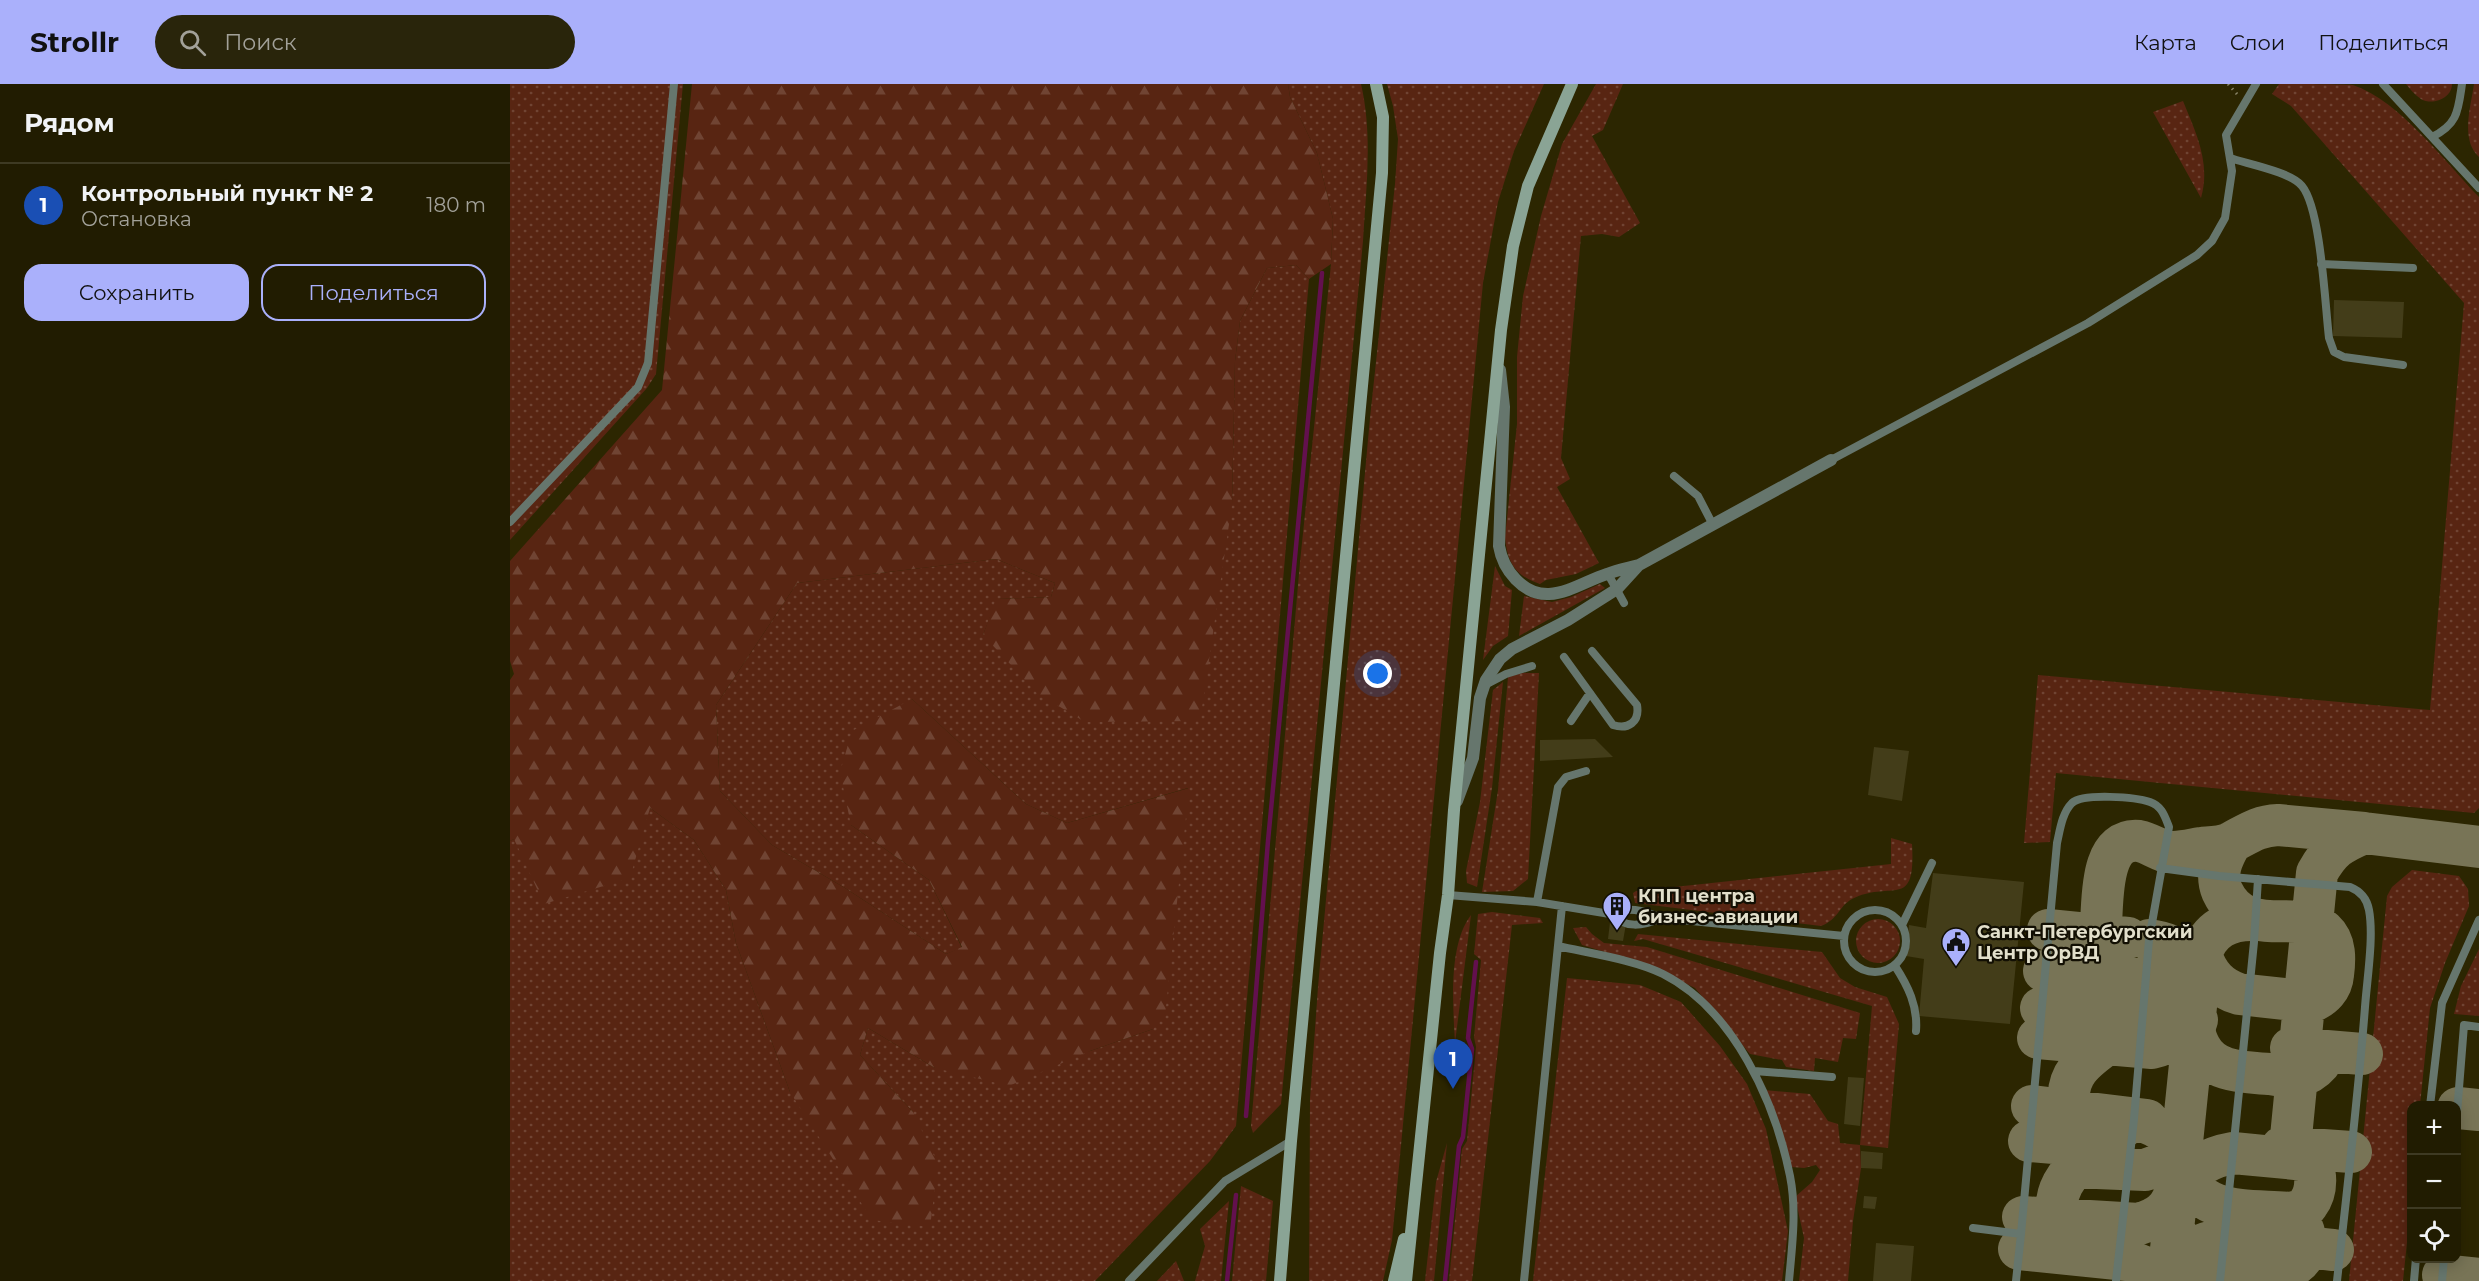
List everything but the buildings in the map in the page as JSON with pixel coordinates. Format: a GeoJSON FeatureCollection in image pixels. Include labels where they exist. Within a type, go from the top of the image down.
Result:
{"type":"FeatureCollection","features":[{"type":"Feature","properties":{"kind":"main road"},"geometry":{"type":"LineString","coordinates":[[1280,1281],[1291,1141],[1381,185],[1383,117],[1376,84]]}},
{"type":"Feature","properties":{"kind":"main road"},"geometry":{"type":"LineString","coordinates":[[1406,1281],[1440,953],[1449,895],[1454,810],[1501,330],[1513,246],[1526,196],[1572,84]]}},
{"type":"Feature","properties":{"kind":"main road"},"geometry":{"type":"LineString","coordinates":[[1394,1281],[1416,1189]]}},
{"type":"Feature","properties":{"kind":"street"},"geometry":{"type":"LineString","coordinates":[[1499,368],[1504,406],[1499,546],[1504,562],[1517,581],[1540,593],[1562,592],[1639,565],[1831,460]]}},
{"type":"Feature","properties":{"kind":"street"},"geometry":{"type":"LineString","coordinates":[[1454,810],[1473,758],[1480,698],[1484,686],[1500,659],[1512,649],[1568,620],[1617,589],[1639,565]]}},
{"type":"Feature","properties":{"kind":"lane"},"geometry":{"type":"LineString","coordinates":[[510,522],[638,387],[643,378],[648,363],[674,84]]}},
{"type":"Feature","properties":{"kind":"lane"},"geometry":{"type":"LineString","coordinates":[[1831,460],[2088,323],[2197,255],[2212,241],[2225,218],[2230,192],[2230,158],[2226,135],[2256,84]]}},
{"type":"Feature","properties":{"kind":"lane"},"geometry":{"type":"LineString","coordinates":[[2383,84],[2478,185]]}},
{"type":"Feature","properties":{"kind":"lane"},"geometry":{"type":"LineString","coordinates":[[2432,137],[2448,129],[2458,112],[2462,84]]}},
{"type":"Feature","properties":{"kind":"lane"},"geometry":{"type":"LineString","coordinates":[[2230,158],[2290,178],[2302,185],[2311,203],[2329,338],[2334,352],[2344,357],[2403,365]]}},
{"type":"Feature","properties":{"kind":"lane"},"geometry":{"type":"LineString","coordinates":[[2320,264],[2413,267]]}},
{"type":"Feature","properties":{"kind":"lane"},"geometry":{"type":"LineString","coordinates":[[1674,476],[1698,496],[1713,525]]}},
{"type":"Feature","properties":{"kind":"lane"},"geometry":{"type":"LineString","coordinates":[[1608,574],[1624,603]]}},
{"type":"Feature","properties":{"kind":"lane"},"geometry":{"type":"LineString","coordinates":[[1564,657],[1613,725],[1621,728],[1628,727],[1635,721],[1638,713],[1637,705],[1592,651]]}},
{"type":"Feature","properties":{"kind":"lane"},"geometry":{"type":"LineString","coordinates":[[1484,686],[1506,674],[1532,666]]}},
{"type":"Feature","properties":{"kind":"lane"},"geometry":{"type":"LineString","coordinates":[[1571,721],[1590,693]]}},
{"type":"Feature","properties":{"kind":"lane"},"geometry":{"type":"LineString","coordinates":[[1537,902],[1558,787],[1566,777],[1586,771]]}},
{"type":"Feature","properties":{"kind":"lane"},"geometry":{"type":"LineString","coordinates":[[2016,1281],[2057,843],[2064,816],[2072,803],[2098,796],[2151,802],[2164,812],[2169,827],[2149,940],[2136,1096],[2116,1281]]}},
{"type":"Feature","properties":{"kind":"lane"},"geometry":{"type":"LineString","coordinates":[[1902,925],[1932,863]]}},
{"type":"Feature","properties":{"kind":"lane"},"geometry":{"type":"LineString","coordinates":[[2160,868],[2350,887],[2359,891],[2368,903],[2370,913],[2362,1054],[2337,1281]]}},
{"type":"Feature","properties":{"kind":"lane"},"geometry":{"type":"LineString","coordinates":[[2220,1281],[2254,942],[2258,879]]}},
{"type":"Feature","properties":{"kind":"lane"},"geometry":{"type":"LineString","coordinates":[[1449,895],[1537,902],[1610,914],[1620,909],[1634,909],[1646,911],[1661,918],[1844,936]]}},
{"type":"Feature","properties":{"kind":"lane"},"geometry":{"type":"LineString","coordinates":[[1524,1281],[1562,906]]}},
{"type":"Feature","properties":{"kind":"lane"},"geometry":{"type":"LineString","coordinates":[[1877,910],[1891,914],[1902,925],[1907,939],[1904,954],[1895,966],[1881,972],[1866,972],[1853,964],[1845,951],[1844,936],[1850,922],[1862,913],[1877,910]]}},
{"type":"Feature","properties":{"kind":"lane"},"geometry":{"type":"LineString","coordinates":[[1610,914],[1617,922],[1631,925],[1647,925],[1661,918]]}},
{"type":"Feature","properties":{"kind":"lane"},"geometry":{"type":"LineString","coordinates":[[2431,1101],[2442,1003],[2479,920]]}},
{"type":"Feature","properties":{"kind":"lane"},"geometry":{"type":"LineString","coordinates":[[1558,946],[1662,973],[1697,995],[1733,1039],[1754,1071],[1775,1124],[1790,1178],[1794,1227],[1789,1281]]}},
{"type":"Feature","properties":{"kind":"lane"},"geometry":{"type":"LineString","coordinates":[[1895,966],[1910,991],[1917,1018],[1916,1031]]}},
{"type":"Feature","properties":{"kind":"lane"},"geometry":{"type":"LineString","coordinates":[[2459,1101],[2464,1025],[2479,1027]]}},
{"type":"Feature","properties":{"kind":"lane"},"geometry":{"type":"LineString","coordinates":[[1754,1071],[1832,1077]]}},
{"type":"Feature","properties":{"kind":"lane"},"geometry":{"type":"LineString","coordinates":[[1129,1281],[1225,1181],[1291,1141]]}},
{"type":"Feature","properties":{"kind":"lane"},"geometry":{"type":"LineString","coordinates":[[1973,1228],[2021,1234]]}},
{"type":"Feature","properties":{"kind":"lane"},"geometry":{"type":"LineString","coordinates":[[2414,1281],[2416,1263]]}},
{"type":"Feature","properties":{"kind":"lane"},"geometry":{"type":"LineString","coordinates":[[2442,1281],[2444,1263]]}},
{"type":"Feature","properties":{"kind":"green space"},"geometry":{"type":"Polygon","coordinates":[[[510,84],[683,84],[656,374],[647,388],[510,540],[510,84]]]}},
{"type":"Feature","properties":{"kind":"green space"},"geometry":{"type":"Polygon","coordinates":[[[692,84],[1288,84],[1290,97],[1317,153],[1333,219],[1331,264],[1309,279],[1296,265],[1267,268],[1240,321],[1235,361],[1232,504],[1200,721],[1085,722],[1037,693],[983,635],[996,599],[1051,597],[1055,583],[996,559],[797,583],[716,705],[720,791],[772,845],[845,888],[946,954],[962,947],[929,880],[851,825],[840,772],[852,731],[912,699],[1026,804],[1067,823],[1189,788],[1165,1016],[1153,1029],[1090,1051],[1009,1086],[935,1068],[868,1028],[860,1055],[913,1112],[938,1164],[930,1227],[872,1220],[790,1092],[736,943],[726,890],[694,840],[650,808],[630,878],[544,904],[514,839],[510,841],[510,680],[514,674],[510,661],[510,561],[662,390],[692,84]]]}},
{"type":"Feature","properties":{"kind":"green space"},"geometry":{"type":"Polygon","coordinates":[[[1288,84],[1361,84],[1367,123],[1368,162],[1363,241],[1281,1104],[1253,1133],[1251,1126],[1300,562],[1331,264],[1333,219],[1317,153],[1290,97],[1288,84]]]}},
{"type":"Feature","properties":{"kind":"green space"},"geometry":{"type":"Polygon","coordinates":[[[1387,84],[1544,84],[1514,151],[1498,202],[1483,283],[1392,1240],[1383,1281],[1309,1281],[1310,1099],[1318,987],[1398,139],[1387,84]]]}},
{"type":"Feature","properties":{"kind":"green space"},"geometry":{"type":"Polygon","coordinates":[[[1596,84],[1623,84],[1603,130],[1592,136],[1640,223],[1619,237],[1602,234],[1581,236],[1561,458],[1570,479],[1557,487],[1599,563],[1576,574],[1546,580],[1540,584],[1524,577],[1514,567],[1510,561],[1505,537],[1517,424],[1517,357],[1523,296],[1541,216],[1562,144],[1596,84]]]}},
{"type":"Feature","properties":{"kind":"green space"},"geometry":{"type":"Polygon","coordinates":[[[2279,84],[2353,85],[2371,93],[2405,118],[2479,197],[2479,808],[2474,813],[2056,773],[2050,842],[2024,843],[2038,675],[2430,710],[2464,303],[2291,106],[2272,94],[2279,84]]]}},
{"type":"Feature","properties":{"kind":"green space"},"geometry":{"type":"Polygon","coordinates":[[[2406,84],[2452,84],[2445,97],[2431,102],[2421,99],[2406,84]]]}},
{"type":"Feature","properties":{"kind":"green space"},"geometry":{"type":"Polygon","coordinates":[[[2474,84],[2479,84],[2479,157],[2473,150],[2468,132],[2474,84]]]}},
{"type":"Feature","properties":{"kind":"green space"},"geometry":{"type":"Polygon","coordinates":[[[2183,101],[2201,148],[2204,185],[2201,198],[2153,112],[2183,101]]]}},
{"type":"Feature","properties":{"kind":"green space"},"geometry":{"type":"Polygon","coordinates":[[[1296,265],[1309,279],[1236,1126],[1210,1161],[1095,1281],[510,1281],[510,841],[514,839],[650,808],[694,840],[726,890],[736,943],[790,1092],[913,1112],[860,1055],[868,1028],[935,1068],[1090,1051],[1153,1029],[1188,788],[1067,823],[1026,804],[912,699],[851,825],[929,880],[962,948],[946,954],[845,888],[772,845],[720,791],[716,705],[797,583],[996,559],[1055,583],[1051,597],[997,599],[983,635],[1232,504],[1235,361],[1240,321],[1267,268],[1296,265]]]}},
{"type":"Feature","properties":{"kind":"green space"},"geometry":{"type":"Polygon","coordinates":[[[1495,566],[1505,586],[1512,590],[1508,636],[1493,646],[1483,660],[1495,566]]]}},
{"type":"Feature","properties":{"kind":"green space"},"geometry":{"type":"Polygon","coordinates":[[[1600,584],[1605,588],[1519,636],[1524,596],[1552,602],[1571,597],[1600,584]]]}},
{"type":"Feature","properties":{"kind":"green space"},"geometry":{"type":"Polygon","coordinates":[[[1522,673],[1539,673],[1528,879],[1513,891],[1482,892],[1498,790],[1508,677],[1522,673]]]}},
{"type":"Feature","properties":{"kind":"green space"},"geometry":{"type":"Polygon","coordinates":[[[1503,682],[1492,788],[1477,887],[1467,883],[1466,871],[1480,802],[1493,690],[1503,682]]]}},
{"type":"Feature","properties":{"kind":"green space"},"geometry":{"type":"Polygon","coordinates":[[[1891,838],[1912,844],[1910,878],[1905,886],[1898,890],[1866,894],[1852,899],[1831,920],[1821,926],[1635,903],[1633,893],[1636,891],[1891,864],[1891,838]]]}},
{"type":"Feature","properties":{"kind":"green space"},"geometry":{"type":"Polygon","coordinates":[[[2412,870],[2459,876],[2468,889],[2469,906],[2445,963],[2430,1008],[2420,1101],[2407,1101],[2407,1242],[2403,1281],[2349,1281],[2387,896],[2392,887],[2412,870]]]}},
{"type":"Feature","properties":{"kind":"green space"},"geometry":{"type":"Polygon","coordinates":[[[1492,912],[1540,918],[1543,923],[1512,925],[1472,1281],[1449,1281],[1462,1149],[1467,1141],[1476,1047],[1474,1037],[1481,960],[1474,954],[1478,914],[1492,912]]]}},
{"type":"Feature","properties":{"kind":"green space"},"geometry":{"type":"Polygon","coordinates":[[[1471,915],[1455,1043],[1453,994],[1455,959],[1464,928],[1471,915]]]}},
{"type":"Feature","properties":{"kind":"green space"},"geometry":{"type":"Polygon","coordinates":[[[1878,919],[1893,926],[1900,941],[1893,956],[1878,963],[1863,956],[1856,941],[1863,926],[1878,919]]]}},
{"type":"Feature","properties":{"kind":"green space"},"geometry":{"type":"Polygon","coordinates":[[[1586,927],[1604,943],[1647,947],[1860,1013],[1856,1039],[1843,1038],[1838,1062],[1815,1058],[1814,1071],[1786,1067],[1782,1060],[1750,1054],[1695,988],[1648,965],[1582,945],[1573,928],[1586,927]]]}},
{"type":"Feature","properties":{"kind":"green space"},"geometry":{"type":"Polygon","coordinates":[[[1638,934],[1822,952],[1840,978],[1855,987],[1887,997],[1899,1024],[1888,1148],[1860,1145],[1872,1006],[1643,939],[1634,941],[1638,934]]]}},
{"type":"Feature","properties":{"kind":"green space"},"geometry":{"type":"Polygon","coordinates":[[[2479,949],[2479,1016],[2454,1014],[2461,986],[2479,949]]]}},
{"type":"Feature","properties":{"kind":"green space"},"geometry":{"type":"Polygon","coordinates":[[[1567,978],[1640,985],[1681,1002],[1720,1046],[1747,1084],[1766,1129],[1788,1231],[1782,1281],[1533,1281],[1567,978]]]}},
{"type":"Feature","properties":{"kind":"green space"},"geometry":{"type":"Polygon","coordinates":[[[1764,1090],[1810,1094],[1828,1121],[1838,1124],[1840,1143],[1860,1145],[1861,1168],[1853,1221],[1848,1281],[1799,1281],[1804,1238],[1795,1197],[1812,1182],[1820,1170],[1816,1165],[1804,1168],[1791,1167],[1764,1090]]]}},
{"type":"Feature","properties":{"kind":"green space"},"geometry":{"type":"Polygon","coordinates":[[[1447,1143],[1434,1281],[1425,1281],[1436,1182],[1447,1143]]]}},
{"type":"Feature","properties":{"kind":"green space"},"geometry":{"type":"Polygon","coordinates":[[[1241,1186],[1273,1201],[1266,1281],[1232,1281],[1241,1186]]]}},
{"type":"Feature","properties":{"kind":"green space"},"geometry":{"type":"Polygon","coordinates":[[[1229,1201],[1221,1281],[1195,1281],[1205,1246],[1200,1229],[1229,1201]]]}},
{"type":"Feature","properties":{"kind":"green space"},"geometry":{"type":"Polygon","coordinates":[[[1176,1261],[1184,1281],[1157,1281],[1176,1261]]]}},
{"type":"Feature","properties":{"kind":"waterway"},"geometry":{"type":"LineString","coordinates":[[1246,1116],[1268,841],[1322,273]]}},
{"type":"Feature","properties":{"kind":"waterway"},"geometry":{"type":"LineString","coordinates":[[1445,1281],[1472,1049],[1468,1038],[1476,962]]}},
{"type":"Feature","properties":{"kind":"waterway"},"geometry":{"type":"LineString","coordinates":[[1227,1281],[1236,1195]]}},
{"type":"Feature","properties":{"kind":"taxiway"},"geometry":{"type":"LineString","coordinates":[[2129,979],[2108,963],[2100,942],[2106,871],[2110,859],[2126,842],[2139,841],[2164,851],[2178,852],[2229,844],[2254,830],[2278,825],[2364,833],[2336,848],[2326,858],[2317,873],[2290,1147]]}},
{"type":"Feature","properties":{"kind":"taxiway"},"geometry":{"type":"LineString","coordinates":[[2364,833],[2479,847]]}},
{"type":"Feature","properties":{"kind":"taxiway"},"geometry":{"type":"LineString","coordinates":[[2231,843],[2222,860],[2219,878],[2222,891],[2232,906],[2244,915],[2258,920],[2313,924],[2328,935],[2334,951],[2334,969],[2331,984],[2323,995],[2311,1002],[2239,994],[2215,980],[2201,955],[2209,938],[2221,927],[2237,921],[2255,920]]}},
{"type":"Feature","properties":{"kind":"taxiway"},"geometry":{"type":"LineString","coordinates":[[2048,930],[2128,938]]}},
{"type":"Feature","properties":{"kind":"taxiway"},"geometry":{"type":"LineString","coordinates":[[2041,1008],[2161,1019],[2178,1013],[2198,990],[2193,969],[2184,954],[2177,949],[2149,940]]}},
{"type":"Feature","properties":{"kind":"taxiway"},"geometry":{"type":"LineString","coordinates":[[2170,1281],[2170,1259],[2202,948]]}},
{"type":"Feature","properties":{"kind":"taxiway"},"geometry":{"type":"LineString","coordinates":[[2038,1038],[2152,1048],[2176,1038],[2195,1020],[2181,996],[2164,985],[2131,978],[2044,971]]}},
{"type":"Feature","properties":{"kind":"taxiway"},"geometry":{"type":"LineString","coordinates":[[2197,1020],[2195,1034],[2200,1047],[2213,1062],[2230,1070],[2294,1077],[2307,1074],[2320,1063]]}},
{"type":"Feature","properties":{"kind":"taxiway"},"geometry":{"type":"LineString","coordinates":[[2071,1111],[2069,1097],[2074,1075],[2089,1058],[2120,1035]]}},
{"type":"Feature","properties":{"kind":"taxiway"},"geometry":{"type":"LineString","coordinates":[[2291,1048],[2362,1054]]}},
{"type":"Feature","properties":{"kind":"taxiway"},"geometry":{"type":"LineString","coordinates":[[2032,1106],[2147,1120]]}},
{"type":"Feature","properties":{"kind":"taxiway"},"geometry":{"type":"LineString","coordinates":[[2461,1108],[2479,1110]]}},
{"type":"Feature","properties":{"kind":"taxiway"},"geometry":{"type":"LineString","coordinates":[[2094,1256],[2070,1236],[2059,1217],[2058,1198],[2064,1181],[2078,1164],[2095,1148],[2134,1119],[2151,1124],[2163,1131],[2181,1158]]}},
{"type":"Feature","properties":{"kind":"taxiway"},"geometry":{"type":"LineString","coordinates":[[2073,1167],[2145,1170],[2164,1163],[2182,1140]]}},
{"type":"Feature","properties":{"kind":"taxiway"},"geometry":{"type":"LineString","coordinates":[[2029,1141],[2113,1148]]}},
{"type":"Feature","properties":{"kind":"taxiway"},"geometry":{"type":"LineString","coordinates":[[2282,1147],[2351,1152]]}},
{"type":"Feature","properties":{"kind":"taxiway"},"geometry":{"type":"LineString","coordinates":[[2023,1217],[2139,1224],[2164,1211],[2184,1180],[2189,1174],[2195,1169],[2209,1160],[2233,1153],[2306,1160],[2315,1174],[2315,1187],[2308,1204],[2296,1212],[2240,1210],[2225,1207],[2199,1195],[2189,1183],[2180,1167]]}},
{"type":"Feature","properties":{"kind":"taxiway"},"geometry":{"type":"LineString","coordinates":[[2174,1228],[2187,1254],[2204,1267],[2239,1273],[2269,1273],[2294,1265],[2302,1257],[2306,1246],[2305,1236],[2298,1219],[2291,1213]]}},
{"type":"Feature","properties":{"kind":"taxiway"},"geometry":{"type":"LineString","coordinates":[[2171,1275],[2180,1261],[2190,1252],[2213,1241],[2239,1240],[2333,1250]]}},
{"type":"Feature","properties":{"kind":"taxiway"},"geometry":{"type":"LineString","coordinates":[[2019,1249],[2127,1260],[2147,1268],[2158,1281]]}},
{"type":"Feature","properties":{"kind":"taxiway"},"geometry":{"type":"LineString","coordinates":[[2443,1275],[2479,1279]]}},
{"type":"Feature","properties":{"kind":"place","name":"КПП центра бизнес-авиации"},"geometry":{"type":"Point","coordinates":[1617,932]}},
{"type":"Feature","properties":{"kind":"place","name":"Санкт-Петербургский Центр ОрВД"},"geometry":{"type":"Point","coordinates":[1956,968]}},
{"type":"Feature","properties":{"kind":"place","name":"Контрольный пункт № 2"},"geometry":{"type":"Point","coordinates":[1453,1089]}}]}
